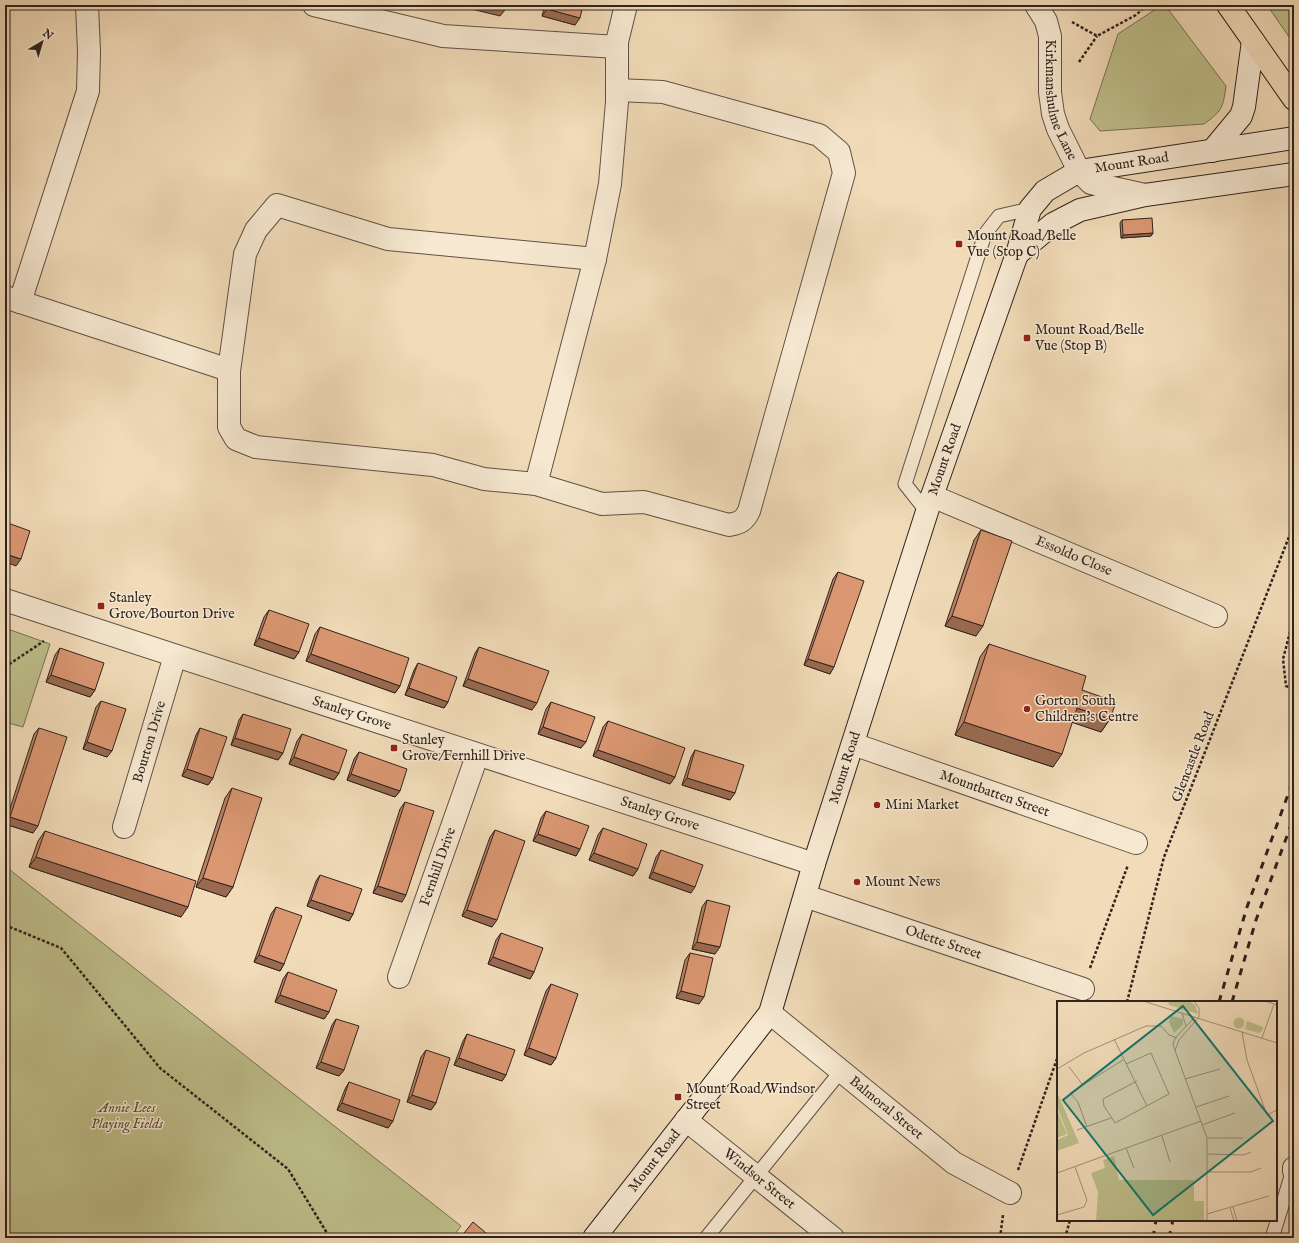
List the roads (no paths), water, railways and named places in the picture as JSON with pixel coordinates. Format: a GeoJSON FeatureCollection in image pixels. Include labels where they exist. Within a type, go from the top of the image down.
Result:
{"type":"FeatureCollection","features":[{"type":"Feature","properties":{"kind":"highway"},"geometry":{"type":"LineString","coordinates":[[1228,5],[1294,99]]}},
{"type":"Feature","properties":{"kind":"street"},"geometry":{"type":"LineString","coordinates":[[87,5],[90,59],[88,91],[12,300],[229,370]]}},
{"type":"Feature","properties":{"kind":"street"},"geometry":{"type":"LineString","coordinates":[[314,5],[443,36],[617,47]]}},
{"type":"Feature","properties":{"kind":"street"},"geometry":{"type":"LineString","coordinates":[[536,484],[595,259],[610,184],[617,90],[617,47],[626,5]]}},
{"type":"Feature","properties":{"kind":"street","name":"Kirkmanshulme Lane"},"geometry":{"type":"LineString","coordinates":[[1036,5],[1046,21],[1050,36],[1050,92],[1053,114],[1058,129],[1079,171],[1091,183],[1146,195]]}},
{"type":"Feature","properties":{"kind":"street"},"geometry":{"type":"LineString","coordinates":[[1212,151],[1241,116],[1244,107],[1253,41]]}},
{"type":"Feature","properties":{"kind":"street"},"geometry":{"type":"LineString","coordinates":[[595,259],[388,240],[277,205],[256,230],[245,254],[229,370],[229,427],[236,439],[256,447],[433,465],[484,479],[536,484],[602,504],[644,502],[729,525],[740,523],[745,518],[749,510],[844,173],[839,152],[819,135],[663,92],[617,90]]}},
{"type":"Feature","properties":{"kind":"street","name":"Mount Road"},"geometry":{"type":"LineString","coordinates":[[594,1238],[770,1013],[814,864],[852,744],[930,504],[1030,209],[1045,191],[1079,171],[1294,138]]}},
{"type":"Feature","properties":{"kind":"street"},"geometry":{"type":"LineString","coordinates":[[1016,254],[1053,224],[1068,215],[1091,207],[1146,195],[1294,174]]}},
{"type":"Feature","properties":{"kind":"street","name":"Essoldo Close"},"geometry":{"type":"LineString","coordinates":[[930,504],[1216,616]]}},
{"type":"Feature","properties":{"kind":"street","name":"Stanley Grove"},"geometry":{"type":"LineString","coordinates":[[5,600],[477,756],[814,864]]}},
{"type":"Feature","properties":{"kind":"street","name":"Bourton Drive"},"geometry":{"type":"LineString","coordinates":[[124,827],[174,656]]}},
{"type":"Feature","properties":{"kind":"street","name":"Mountbatten Street"},"geometry":{"type":"LineString","coordinates":[[852,744],[1136,843]]}},
{"type":"Feature","properties":{"kind":"street","name":"Fernhill Drive"},"geometry":{"type":"LineString","coordinates":[[399,977],[477,756]]}},
{"type":"Feature","properties":{"kind":"street","name":"Odette Street"},"geometry":{"type":"LineString","coordinates":[[805,896],[1083,989]]}},
{"type":"Feature","properties":{"kind":"street","name":"Balmoral Street"},"geometry":{"type":"LineString","coordinates":[[770,1013],[954,1163],[1010,1193]]}},
{"type":"Feature","properties":{"kind":"street","name":"Windsor Street"},"geometry":{"type":"LineString","coordinates":[[686,1120],[833,1238]]}},
{"type":"Feature","properties":{"kind":"lane"},"geometry":{"type":"LineString","coordinates":[[930,504],[905,484],[985,234],[999,216],[1030,209]]}},
{"type":"Feature","properties":{"kind":"lane"},"geometry":{"type":"LineString","coordinates":[[706,1238],[841,1071]]}},
{"type":"Feature","properties":{"kind":"lane"},"geometry":{"type":"LineString","coordinates":[[1272,1238],[1294,1170]]}},
{"type":"Feature","properties":{"kind":"railway"},"geometry":{"type":"LineString","coordinates":[[1219,1001],[1247,907],[1294,778]]}},
{"type":"Feature","properties":{"kind":"railway"},"geometry":{"type":"LineString","coordinates":[[1232,1001],[1256,920],[1294,817]]}},
{"type":"Feature","properties":{"kind":"railway"},"geometry":{"type":"LineString","coordinates":[[1153,1238],[1156,1221]]}},
{"type":"Feature","properties":{"kind":"railway"},"geometry":{"type":"LineString","coordinates":[[1169,1238],[1173,1221]]}},
{"type":"Feature","properties":{"kind":"place","name":"Mount Road/Belle Vue (Stop C)"},"geometry":{"type":"Point","coordinates":[959,244]}},
{"type":"Feature","properties":{"kind":"place","name":"Mount Road/Belle Vue (Stop B)"},"geometry":{"type":"Point","coordinates":[1027,338]}},
{"type":"Feature","properties":{"kind":"place","name":"Stanley Grove/Bourton Drive"},"geometry":{"type":"Point","coordinates":[101,606]}},
{"type":"Feature","properties":{"kind":"place","name":"Gorton South Children's Centre"},"geometry":{"type":"Point","coordinates":[1027,709]}},
{"type":"Feature","properties":{"kind":"place","name":"Stanley Grove/Fernhill Drive"},"geometry":{"type":"Point","coordinates":[394,748]}},
{"type":"Feature","properties":{"kind":"place","name":"Mini Market"},"geometry":{"type":"Point","coordinates":[877,805]}},
{"type":"Feature","properties":{"kind":"place","name":"Mount News"},"geometry":{"type":"Point","coordinates":[857,882]}},
{"type":"Feature","properties":{"kind":"place","name":"Mount Road/Windsor Street"},"geometry":{"type":"Point","coordinates":[678,1097]}},
{"type":"Feature","properties":{"kind":"park label","name":"Annie Lees Playing Fields"},"geometry":{"type":"Point","coordinates":[127,1116]}}]}
